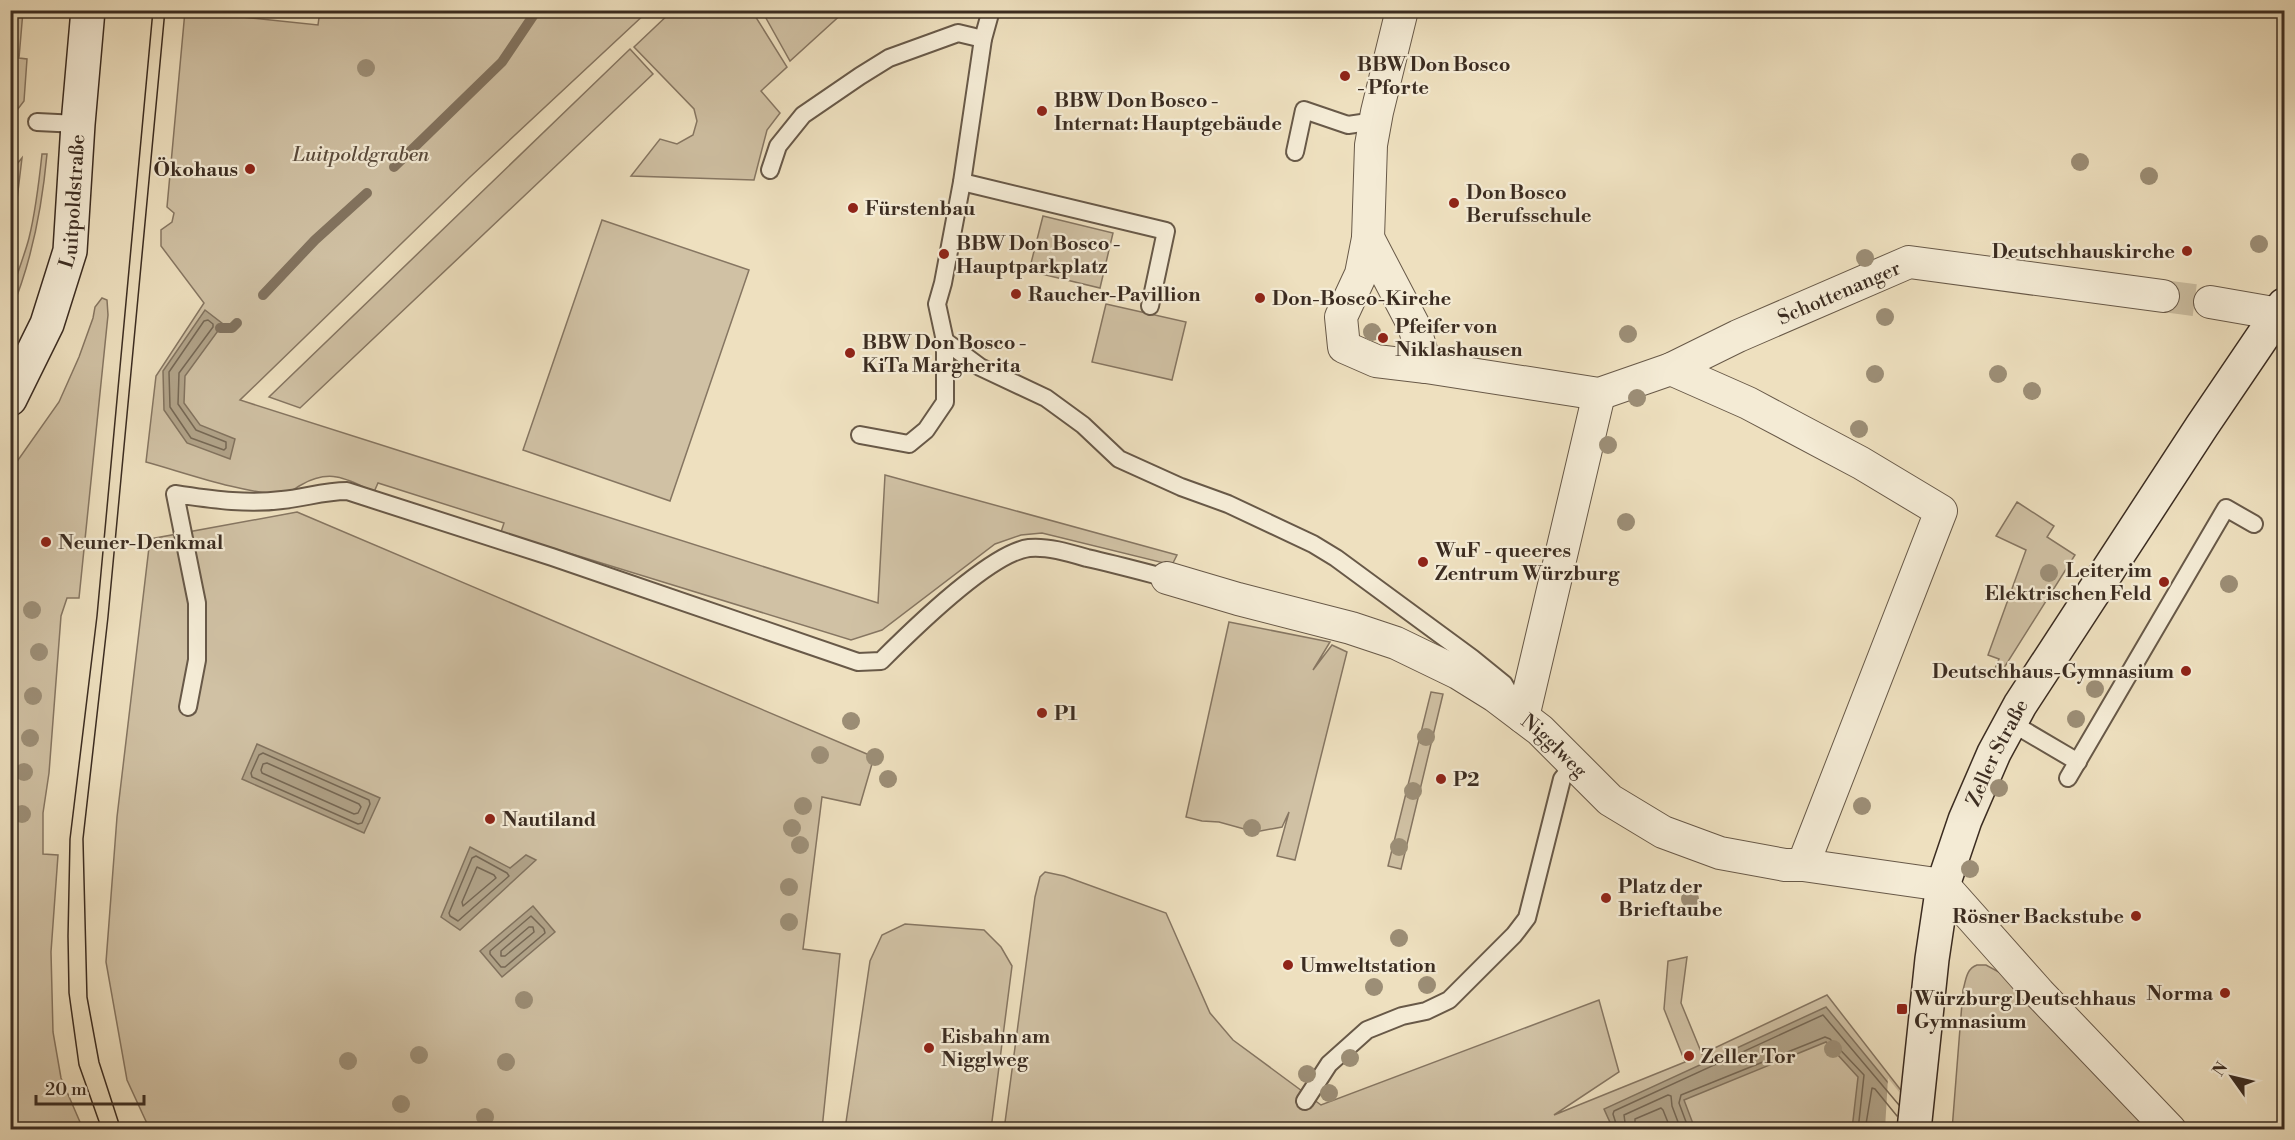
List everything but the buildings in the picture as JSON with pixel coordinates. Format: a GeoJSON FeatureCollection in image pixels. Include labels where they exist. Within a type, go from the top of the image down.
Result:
{"type":"FeatureCollection","features":[{"type":"Feature","properties":{"kind":"street","name":"Luitpoldstraße"},"geometry":{"type":"LineString","coordinates":[[13,385],[47,324],[70,251],[88,10]]}},
{"type":"Feature","properties":{"kind":"street","name":"Schottenanger"},"geometry":{"type":"LineString","coordinates":[[1402,10],[1371,145],[1368,238],[1361,274],[1341,317],[1344,347],[1376,361],[1599,394],[1671,369],[1759,327],[1909,262],[2163,296]]}},
{"type":"Feature","properties":{"kind":"street","name":"Schottenanger"},"geometry":{"type":"LineString","coordinates":[[1368,238],[1414,326],[1426,367]]}},
{"type":"Feature","properties":{"kind":"street"},"geometry":{"type":"LineString","coordinates":[[2210,302],[2282,309]]}},
{"type":"Feature","properties":{"kind":"street","name":"Zeller Straße"},"geometry":{"type":"LineString","coordinates":[[1914,1130],[1932,959],[1944,885],[1961,828],[1994,753],[2010,722],[2196,435],[2282,309]]}},
{"type":"Feature","properties":{"kind":"street"},"geometry":{"type":"LineString","coordinates":[[1671,369],[1758,409],[1861,463],[1941,511],[1803,865]]}},
{"type":"Feature","properties":{"kind":"street"},"geometry":{"type":"LineString","coordinates":[[1523,717],[1599,394]]}},
{"type":"Feature","properties":{"kind":"street","name":"Nigglweg"},"geometry":{"type":"LineString","coordinates":[[1167,578],[1352,628],[1392,652],[1458,674],[1540,730],[1568,772],[1663,832],[1720,852],[1785,865],[1803,865],[1944,885]]}},
{"type":"Feature","properties":{"kind":"street"},"geometry":{"type":"LineString","coordinates":[[1944,885],[2039,993],[2170,1130]]}},
{"type":"Feature","properties":{"kind":"lane"},"geometry":{"type":"LineString","coordinates":[[860,435],[909,444],[926,430],[945,402],[945,341],[937,304],[962,182],[983,39],[991,10]]}},
{"type":"Feature","properties":{"kind":"lane"},"geometry":{"type":"LineString","coordinates":[[770,170],[778,146],[803,115],[889,58],[958,33],[983,39]]}},
{"type":"Feature","properties":{"kind":"lane"},"geometry":{"type":"LineString","coordinates":[[1295,152],[1304,110],[1348,125],[1375,121]]}},
{"type":"Feature","properties":{"kind":"lane"},"geometry":{"type":"LineString","coordinates":[[37,122],[78,124]]}},
{"type":"Feature","properties":{"kind":"lane"},"geometry":{"type":"LineString","coordinates":[[962,182],[1166,231],[1150,306]]}},
{"type":"Feature","properties":{"kind":"lane"},"geometry":{"type":"LineString","coordinates":[[945,341],[980,367],[1046,398],[1083,425],[1119,459],[1181,487],[1228,504],[1313,544],[1336,558],[1433,628],[1504,684],[1523,717]]}},
{"type":"Feature","properties":{"kind":"lane"},"geometry":{"type":"LineString","coordinates":[[188,707],[197,660],[197,603],[175,494],[225,502],[282,500],[326,491],[347,491],[552,557],[858,662],[881,661],[924,619],[982,572],[1002,558],[1028,548],[1055,550],[1167,578]]}},
{"type":"Feature","properties":{"kind":"lane"},"geometry":{"type":"LineString","coordinates":[[2068,778],[2226,508],[2254,524]]}},
{"type":"Feature","properties":{"kind":"lane"},"geometry":{"type":"LineString","coordinates":[[2010,722],[2078,762]]}},
{"type":"Feature","properties":{"kind":"lane"},"geometry":{"type":"LineString","coordinates":[[1305,1101],[1329,1064],[1367,1030],[1402,1016],[1426,1011],[1449,1000],[1514,936],[1527,918],[1568,772]]}},
{"type":"Feature","properties":{"kind":"green space"},"geometry":{"type":"Polygon","coordinates":[[[11,10],[23,11],[19,58],[27,59],[24,101],[11,118],[11,10]]]}},
{"type":"Feature","properties":{"kind":"green space","name":"Luitpoldgraben"},"geometry":{"type":"Polygon","coordinates":[[[320,10],[648,11],[470,177],[240,400],[878,603],[885,475],[1177,555],[1172,565],[1042,533],[1021,535],[995,544],[882,630],[851,640],[501,532],[504,523],[378,483],[374,492],[356,483],[330,476],[311,480],[286,493],[265,493],[196,477],[146,462],[156,376],[204,303],[161,246],[161,230],[172,222],[174,213],[167,207],[185,11],[318,25],[320,10]]]}},
{"type":"Feature","properties":{"kind":"green space"},"geometry":{"type":"Polygon","coordinates":[[[672,11],[752,11],[787,67],[761,91],[780,113],[767,130],[754,180],[631,176],[660,139],[677,144],[693,135],[697,121],[694,109],[634,47],[672,11]]]}},
{"type":"Feature","properties":{"kind":"green space"},"geometry":{"type":"Polygon","coordinates":[[[762,11],[845,11],[790,61],[762,11]]]}},
{"type":"Feature","properties":{"kind":"green space"},"geometry":{"type":"Polygon","coordinates":[[[630,49],[653,74],[300,408],[269,397],[630,49]]]}},
{"type":"Feature","properties":{"kind":"green space"},"geometry":{"type":"Polygon","coordinates":[[[42,154],[47,154],[39,214],[25,273],[11,311],[15,283],[34,217],[42,154]]]}},
{"type":"Feature","properties":{"kind":"green space"},"geometry":{"type":"Polygon","coordinates":[[[22,158],[11,249],[11,171],[22,158]]]}},
{"type":"Feature","properties":{"kind":"green space"},"geometry":{"type":"Polygon","coordinates":[[[1043,216],[1113,233],[1100,288],[1029,271],[1043,216]]]}},
{"type":"Feature","properties":{"kind":"green space"},"geometry":{"type":"Polygon","coordinates":[[[602,220],[749,270],[670,501],[523,450],[602,220]]]}},
{"type":"Feature","properties":{"kind":"green space"},"geometry":{"type":"Polygon","coordinates":[[[102,298],[107,300],[108,315],[79,598],[67,598],[61,616],[49,773],[43,813],[43,854],[58,855],[51,952],[53,1032],[61,1078],[83,1129],[22,1129],[10,1119],[11,470],[59,402],[79,357],[95,307],[102,298]]]}},
{"type":"Feature","properties":{"kind":"green space"},"geometry":{"type":"Polygon","coordinates":[[[1106,304],[1186,322],[1172,380],[1092,362],[1106,304]]]}},
{"type":"Feature","properties":{"kind":"green space"},"geometry":{"type":"Polygon","coordinates":[[[2017,502],[2054,526],[2047,537],[2075,555],[1997,679],[1991,678],[1999,659],[1988,655],[2026,550],[1996,536],[2017,502]]]}},
{"type":"Feature","properties":{"kind":"green space","name":"Nautiland"},"geometry":{"type":"Polygon","coordinates":[[[297,512],[874,757],[860,805],[822,797],[803,949],[840,954],[822,1129],[150,1130],[127,1080],[106,962],[117,817],[150,539],[297,512]]]}},
{"type":"Feature","properties":{"kind":"green space"},"geometry":{"type":"Polygon","coordinates":[[[1229,622],[1330,642],[1313,670],[1332,645],[1347,652],[1295,860],[1277,856],[1289,812],[1282,827],[1255,832],[1219,822],[1186,817],[1229,622]]]}},
{"type":"Feature","properties":{"kind":"green space"},"geometry":{"type":"Polygon","coordinates":[[[1431,692],[1443,694],[1401,869],[1388,866],[1431,692]]]}},
{"type":"Feature","properties":{"kind":"green space"},"geometry":{"type":"Polygon","coordinates":[[[1045,872],[1064,876],[1166,913],[1210,1013],[1233,1040],[1321,1105],[1599,1000],[1619,1072],[1554,1115],[1685,1062],[1664,1009],[1668,961],[1687,957],[1681,1003],[1702,1054],[1827,995],[1931,1129],[1004,1130],[1035,897],[1040,877],[1045,872]]]}},
{"type":"Feature","properties":{"kind":"green space","name":"Eisbahn am Nigglweg"},"geometry":{"type":"Polygon","coordinates":[[[905,924],[984,930],[1001,947],[1012,966],[991,1129],[845,1129],[870,961],[882,935],[905,924]]]}},
{"type":"Feature","properties":{"kind":"green space"},"geometry":{"type":"Polygon","coordinates":[[[1977,965],[1986,965],[2008,977],[2154,1130],[1952,1130],[1963,990],[1969,972],[1977,965]]]}},
{"type":"Feature","properties":{"kind":"water"},"geometry":{"type":"Polygon","coordinates":[[[205,310],[223,324],[185,376],[184,403],[200,425],[235,439],[230,459],[187,443],[164,410],[163,371],[205,310]]]}},
{"type":"Feature","properties":{"kind":"water"},"geometry":{"type":"Polygon","coordinates":[[[257,744],[380,798],[364,833],[242,779],[257,744]]]}},
{"type":"Feature","properties":{"kind":"water"},"geometry":{"type":"Polygon","coordinates":[[[470,847],[510,868],[526,855],[536,860],[460,930],[441,917],[470,847]]]}},
{"type":"Feature","properties":{"kind":"water"},"geometry":{"type":"Polygon","coordinates":[[[533,906],[555,932],[502,977],[480,951],[533,906]]]}},
{"type":"Feature","properties":{"kind":"water"},"geometry":{"type":"Polygon","coordinates":[[[1826,1007],[1926,1129],[1852,1129],[1858,1077],[1826,1042],[1684,1100],[1695,1129],[1613,1129],[1604,1109],[1826,1007]]]}},
{"type":"Feature","properties":{"kind":"pier"},"geometry":{"type":"Polygon","coordinates":[[[1888,1078],[1928,1128],[1929,1130],[1885,1129],[1888,1078]]]}},
{"type":"Feature","properties":{"kind":"waterway"},"geometry":{"type":"LineString","coordinates":[[394,167],[502,62],[537,10]]}},
{"type":"Feature","properties":{"kind":"waterway"},"geometry":{"type":"LineString","coordinates":[[263,295],[315,240],[367,193]]}},
{"type":"Feature","properties":{"kind":"waterway"},"geometry":{"type":"LineString","coordinates":[[220,328],[232,328],[237,323]]}},
{"type":"Feature","properties":{"kind":"tunnel"},"geometry":{"type":"LineString","coordinates":[[2163,296],[2210,302]]}},
{"type":"Feature","properties":{"kind":"tram line"},"geometry":{"type":"LineString","coordinates":[[102,1130],[79,1065],[69,993],[70,839],[97,616],[153,10]]}},
{"type":"Feature","properties":{"kind":"tram line"},"geometry":{"type":"LineString","coordinates":[[121,1130],[99,1062],[87,997],[83,839],[108,617],[165,10]]}},
{"type":"Feature","properties":{"kind":"place","name":"BBW Don Bosco - Pforte"},"geometry":{"type":"Point","coordinates":[1345,76]}},
{"type":"Feature","properties":{"kind":"place","name":"BBW Don Bosco - Internat: Hauptgebäude"},"geometry":{"type":"Point","coordinates":[1042,111]}},
{"type":"Feature","properties":{"kind":"place","name":"Ökohaus"},"geometry":{"type":"Point","coordinates":[250,169]}},
{"type":"Feature","properties":{"kind":"place","name":"Don Bosco Berufsschule"},"geometry":{"type":"Point","coordinates":[1454,203]}},
{"type":"Feature","properties":{"kind":"place","name":"Fürstenbau"},"geometry":{"type":"Point","coordinates":[853,208]}},
{"type":"Feature","properties":{"kind":"place","name":"Deutschhauskirche"},"geometry":{"type":"Point","coordinates":[2187,251]}},
{"type":"Feature","properties":{"kind":"place","name":"BBW Don Bosco - Hauptparkplatz"},"geometry":{"type":"Point","coordinates":[944,254]}},
{"type":"Feature","properties":{"kind":"place","name":"Raucher-Pavillion"},"geometry":{"type":"Point","coordinates":[1016,294]}},
{"type":"Feature","properties":{"kind":"place","name":"Don-Bosco-Kirche"},"geometry":{"type":"Point","coordinates":[1260,298]}},
{"type":"Feature","properties":{"kind":"place","name":"Pfeifer von Niklashausen"},"geometry":{"type":"Point","coordinates":[1383,338]}},
{"type":"Feature","properties":{"kind":"place","name":"BBW Don Bosco - KiTa Margherita"},"geometry":{"type":"Point","coordinates":[850,353]}},
{"type":"Feature","properties":{"kind":"place","name":"Neuner-Denkmal"},"geometry":{"type":"Point","coordinates":[46,542]}},
{"type":"Feature","properties":{"kind":"place","name":"WuF - queeres Zentrum Würzburg"},"geometry":{"type":"Point","coordinates":[1423,562]}},
{"type":"Feature","properties":{"kind":"place","name":"Leiter im Elektrischen Feld"},"geometry":{"type":"Point","coordinates":[2164,582]}},
{"type":"Feature","properties":{"kind":"place","name":"Deutschhaus-Gymnasium"},"geometry":{"type":"Point","coordinates":[2186,671]}},
{"type":"Feature","properties":{"kind":"place","name":"P1"},"geometry":{"type":"Point","coordinates":[1042,713]}},
{"type":"Feature","properties":{"kind":"place","name":"P2"},"geometry":{"type":"Point","coordinates":[1441,779]}},
{"type":"Feature","properties":{"kind":"place","name":"Nautiland"},"geometry":{"type":"Point","coordinates":[490,819]}},
{"type":"Feature","properties":{"kind":"place","name":"Platz der Brieftaube"},"geometry":{"type":"Point","coordinates":[1606,898]}},
{"type":"Feature","properties":{"kind":"place","name":"Rösner Backstube"},"geometry":{"type":"Point","coordinates":[2136,916]}},
{"type":"Feature","properties":{"kind":"place","name":"Umweltstation"},"geometry":{"type":"Point","coordinates":[1288,965]}},
{"type":"Feature","properties":{"kind":"place","name":"Norma"},"geometry":{"type":"Point","coordinates":[2225,993]}},
{"type":"Feature","properties":{"kind":"place","name":"Würzburg Deutschhaus Gymnasium"},"geometry":{"type":"Point","coordinates":[1902,1009]}},
{"type":"Feature","properties":{"kind":"place","name":"Eisbahn am Nigglweg"},"geometry":{"type":"Point","coordinates":[929,1048]}},
{"type":"Feature","properties":{"kind":"place","name":"Zeller Tor"},"geometry":{"type":"Point","coordinates":[1689,1056]}}]}
